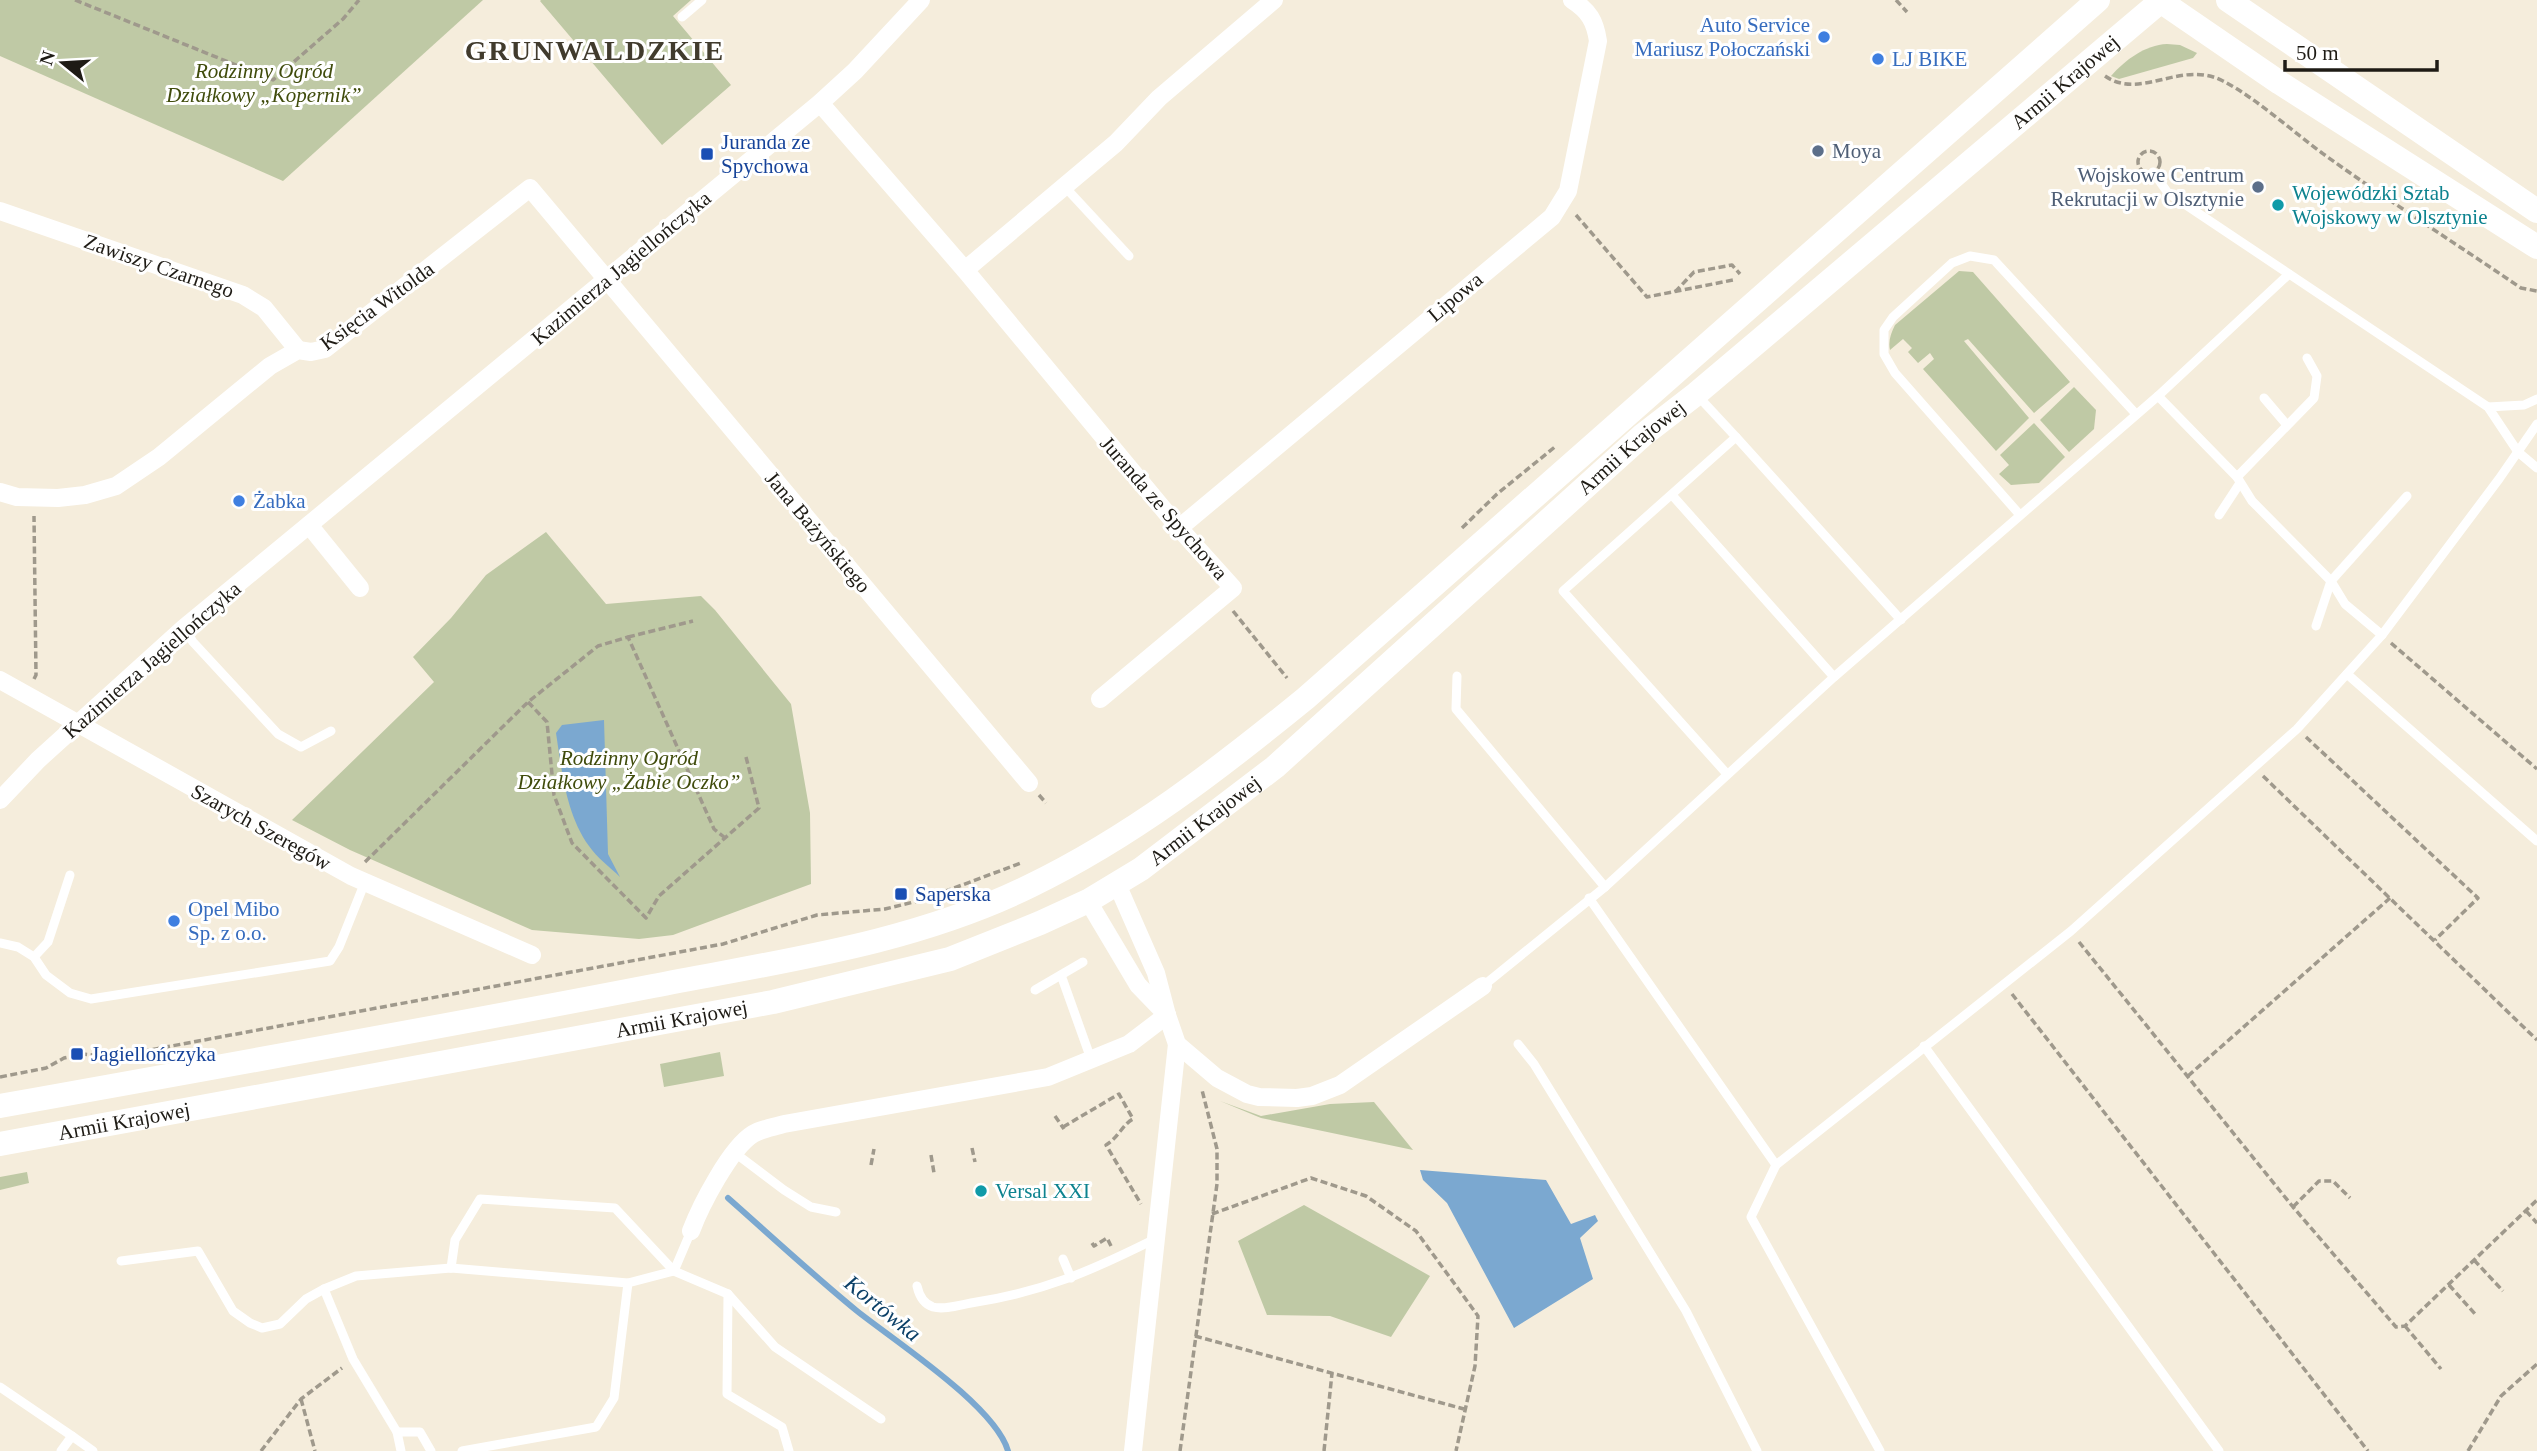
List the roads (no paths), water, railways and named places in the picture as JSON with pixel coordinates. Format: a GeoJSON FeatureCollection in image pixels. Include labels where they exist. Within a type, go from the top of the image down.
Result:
{"type":"FeatureCollection","features":[{"type":"Feature","properties":{"kind":"main road","name":"Armii Krajowej"},"geometry":{"type":"LineString","coordinates":[[0,1105],[629,991],[842,949],[909,932],[986,906],[1029,887],[1084,858],[1154,815],[1239,753],[1306,698],[2098,0]]}},
{"type":"Feature","properties":{"kind":"main road","name":"Armii Krajowej"},"geometry":{"type":"LineString","coordinates":[[0,1144],[773,1002],[950,959],[1088,901],[1174,845],[1275,767],[1632,444],[1696,394],[2161,0]]}},
{"type":"Feature","properties":{"kind":"main road"},"geometry":{"type":"LineString","coordinates":[[2161,0],[2280,83],[2537,247]]}},
{"type":"Feature","properties":{"kind":"main road"},"geometry":{"type":"LineString","coordinates":[[2228,0],[2537,211]]}},
{"type":"Feature","properties":{"kind":"main road"},"geometry":{"type":"LineString","coordinates":[[1084,858],[1116,884]]}},
{"type":"Feature","properties":{"kind":"main road"},"geometry":{"type":"LineString","coordinates":[[1084,858],[1088,901]]}},
{"type":"Feature","properties":{"kind":"street","name":"Kazimierza Jagiellończyka"},"geometry":{"type":"LineString","coordinates":[[0,800],[78,724],[184,628],[820,103],[855,71],[921,0]]}},
{"type":"Feature","properties":{"kind":"street"},"geometry":{"type":"LineString","coordinates":[[965,270],[1116,143],[1159,98],[1274,0]]}},
{"type":"Feature","properties":{"kind":"street","name":"Lipowa"},"geometry":{"type":"LineString","coordinates":[[1179,528],[1552,217],[1568,191],[1598,41],[1595,24],[1587,10],[1572,0]]}},
{"type":"Feature","properties":{"kind":"street","name":"Juranda ze Spychowa"},"geometry":{"type":"LineString","coordinates":[[820,103],[965,270],[1179,528],[1233,588],[1100,699]]}},
{"type":"Feature","properties":{"kind":"street","name":"Księcia Witolda"},"geometry":{"type":"LineString","coordinates":[[0,492],[17,497],[58,498],[85,495],[116,486],[159,457],[270,366],[298,350],[311,352],[325,349],[530,188],[607,281]]}},
{"type":"Feature","properties":{"kind":"street","name":"Zawiszy Czarnego"},"geometry":{"type":"LineString","coordinates":[[0,211],[243,295],[264,308],[298,350]]}},
{"type":"Feature","properties":{"kind":"street","name":"Jana Bażyńskiego"},"geometry":{"type":"LineString","coordinates":[[607,281],[1029,783]]}},
{"type":"Feature","properties":{"kind":"street"},"geometry":{"type":"LineString","coordinates":[[309,525],[360,588]]}},
{"type":"Feature","properties":{"kind":"street","name":"Szarych Szeregów"},"geometry":{"type":"LineString","coordinates":[[0,680],[358,879],[532,955]]}},
{"type":"Feature","properties":{"kind":"street"},"geometry":{"type":"LineString","coordinates":[[1116,884],[1156,973],[1177,1044],[1133,1451]]}},
{"type":"Feature","properties":{"kind":"street"},"geometry":{"type":"LineString","coordinates":[[1088,901],[1138,985],[1167,1015]]}},
{"type":"Feature","properties":{"kind":"street"},"geometry":{"type":"LineString","coordinates":[[1177,1044],[1217,1078],[1247,1094],[1283,1099],[1312,1096],[1354,1077],[1483,986]]}},
{"type":"Feature","properties":{"kind":"street"},"geometry":{"type":"LineString","coordinates":[[691,1231],[700,1206],[735,1153],[752,1134],[784,1124],[1048,1077],[1129,1044],[1167,1015]]}},
{"type":"Feature","properties":{"kind":"lane"},"geometry":{"type":"LineString","coordinates":[[682,17],[702,0]]}},
{"type":"Feature","properties":{"kind":"lane"},"geometry":{"type":"LineString","coordinates":[[2153,173],[2168,193],[2488,407],[2518,452],[2537,468]]}},
{"type":"Feature","properties":{"kind":"lane"},"geometry":{"type":"LineString","coordinates":[[1065,187],[1129,256]]}},
{"type":"Feature","properties":{"kind":"lane"},"geometry":{"type":"LineString","coordinates":[[2020,515],[1895,373],[1884,354],[1884,330],[1893,317],[1952,263],[1970,256],[1994,260],[2136,415]]}},
{"type":"Feature","properties":{"kind":"lane"},"geometry":{"type":"LineString","coordinates":[[1483,986],[1605,887],[1835,677],[2158,396],[2289,274]]}},
{"type":"Feature","properties":{"kind":"lane"},"geometry":{"type":"LineString","coordinates":[[2219,515],[2239,480],[2314,398],[2318,376],[2307,358]]}},
{"type":"Feature","properties":{"kind":"lane"},"geometry":{"type":"LineString","coordinates":[[1696,394],[1901,620]]}},
{"type":"Feature","properties":{"kind":"lane"},"geometry":{"type":"LineString","coordinates":[[2158,396],[2239,480],[2252,501],[2331,581],[2345,604],[2382,635]]}},
{"type":"Feature","properties":{"kind":"lane"},"geometry":{"type":"LineString","coordinates":[[2264,398],[2287,425]]}},
{"type":"Feature","properties":{"kind":"lane"},"geometry":{"type":"LineString","coordinates":[[2488,407],[2524,405],[2537,399]]}},
{"type":"Feature","properties":{"kind":"lane"},"geometry":{"type":"LineString","coordinates":[[1880,1451],[1751,1217],[1776,1165],[2071,931],[2297,729],[2382,635],[2537,424]]}},
{"type":"Feature","properties":{"kind":"lane"},"geometry":{"type":"LineString","coordinates":[[1727,774],[1563,591],[1736,437]]}},
{"type":"Feature","properties":{"kind":"lane"},"geometry":{"type":"LineString","coordinates":[[1672,495],[1835,677]]}},
{"type":"Feature","properties":{"kind":"lane"},"geometry":{"type":"LineString","coordinates":[[2316,626],[2331,581],[2407,496]]}},
{"type":"Feature","properties":{"kind":"lane"},"geometry":{"type":"LineString","coordinates":[[184,628],[193,642],[278,734],[301,747],[331,731]]}},
{"type":"Feature","properties":{"kind":"lane"},"geometry":{"type":"LineString","coordinates":[[2347,674],[2537,841]]}},
{"type":"Feature","properties":{"kind":"lane"},"geometry":{"type":"LineString","coordinates":[[1457,676],[1456,709],[1605,887]]}},
{"type":"Feature","properties":{"kind":"lane"},"geometry":{"type":"LineString","coordinates":[[34,957],[48,942],[70,875]]}},
{"type":"Feature","properties":{"kind":"lane"},"geometry":{"type":"LineString","coordinates":[[0,943],[18,947],[34,957],[46,975],[70,993],[91,999],[215,982],[330,961],[339,947],[358,879]]}},
{"type":"Feature","properties":{"kind":"lane"},"geometry":{"type":"LineString","coordinates":[[1589,898],[1776,1165]]}},
{"type":"Feature","properties":{"kind":"lane"},"geometry":{"type":"LineString","coordinates":[[1035,990],[1083,962]]}},
{"type":"Feature","properties":{"kind":"lane"},"geometry":{"type":"LineString","coordinates":[[1061,975],[1091,1059]]}},
{"type":"Feature","properties":{"kind":"lane"},"geometry":{"type":"LineString","coordinates":[[1518,1044],[1534,1064],[1686,1311],[1756,1451]]}},
{"type":"Feature","properties":{"kind":"lane"},"geometry":{"type":"LineString","coordinates":[[1924,1046],[2219,1451]]}},
{"type":"Feature","properties":{"kind":"lane"},"geometry":{"type":"LineString","coordinates":[[735,1153],[811,1207],[836,1212]]}},
{"type":"Feature","properties":{"kind":"lane"},"geometry":{"type":"LineString","coordinates":[[452,1268],[455,1240],[480,1199],[615,1208],[674,1270],[728,1294],[775,1347],[881,1419]]}},
{"type":"Feature","properties":{"kind":"lane"},"geometry":{"type":"LineString","coordinates":[[674,1270],[691,1231]]}},
{"type":"Feature","properties":{"kind":"lane"},"geometry":{"type":"LineString","coordinates":[[917,1286],[924,1302],[934,1307],[1002,1298],[1071,1278],[1157,1238]]}},
{"type":"Feature","properties":{"kind":"lane"},"geometry":{"type":"LineString","coordinates":[[121,1261],[198,1251],[233,1311],[262,1328],[280,1324],[306,1299],[356,1276],[452,1268],[628,1283],[674,1270]]}},
{"type":"Feature","properties":{"kind":"lane"},"geometry":{"type":"LineString","coordinates":[[1063,1259],[1071,1278]]}},
{"type":"Feature","properties":{"kind":"lane"},"geometry":{"type":"LineString","coordinates":[[462,1451],[596,1427],[614,1398],[628,1283]]}},
{"type":"Feature","properties":{"kind":"lane"},"geometry":{"type":"LineString","coordinates":[[324,1289],[353,1359],[397,1432],[401,1451]]}},
{"type":"Feature","properties":{"kind":"lane"},"geometry":{"type":"LineString","coordinates":[[728,1294],[727,1394],[782,1427],[789,1451]]}},
{"type":"Feature","properties":{"kind":"lane"},"geometry":{"type":"LineString","coordinates":[[0,1387],[93,1451]]}},
{"type":"Feature","properties":{"kind":"lane"},"geometry":{"type":"LineString","coordinates":[[397,1432],[420,1432],[431,1451]]}},
{"type":"Feature","properties":{"kind":"lane"},"geometry":{"type":"LineString","coordinates":[[61,1451],[72,1436]]}},
{"type":"Feature","properties":{"kind":"water"},"geometry":{"type":"Polygon","coordinates":[[[604,720],[608,854],[620,877],[592,850],[581,834],[566,792],[556,733],[562,725],[604,720]]]}},
{"type":"Feature","properties":{"kind":"water"},"geometry":{"type":"Polygon","coordinates":[[[1420,1170],[1546,1180],[1571,1224],[1595,1215],[1598,1221],[1580,1238],[1593,1279],[1514,1328],[1447,1203],[1423,1180],[1420,1170]]]}},
{"type":"Feature","properties":{"kind":"waterway","name":"Kortówka"},"geometry":{"type":"LineString","coordinates":[[728,1198],[857,1311],[965,1395],[999,1433],[1008,1451]]}},
{"type":"Feature","properties":{"kind":"place","name":"Auto Service Mariusz Połoczański"},"geometry":{"type":"Point","coordinates":[1824,37]}},
{"type":"Feature","properties":{"kind":"place","name":"LJ BIKE"},"geometry":{"type":"Point","coordinates":[1878,59]}},
{"type":"Feature","properties":{"kind":"place","name":"Moya"},"geometry":{"type":"Point","coordinates":[1818,151]}},
{"type":"Feature","properties":{"kind":"place","name":"Juranda ze Spychowa"},"geometry":{"type":"Point","coordinates":[707,154]}},
{"type":"Feature","properties":{"kind":"place","name":"Wojskowe Centrum Rekrutacji w Olsztynie"},"geometry":{"type":"Point","coordinates":[2258,187]}},
{"type":"Feature","properties":{"kind":"place","name":"Wojewódzki Sztab Wojskowy w Olsztynie"},"geometry":{"type":"Point","coordinates":[2278,205]}},
{"type":"Feature","properties":{"kind":"place","name":"Żabka"},"geometry":{"type":"Point","coordinates":[239,501]}},
{"type":"Feature","properties":{"kind":"place","name":"Saperska"},"geometry":{"type":"Point","coordinates":[901,894]}},
{"type":"Feature","properties":{"kind":"place","name":"Opel Mibo Sp. z o.o."},"geometry":{"type":"Point","coordinates":[174,921]}},
{"type":"Feature","properties":{"kind":"place","name":"Jagiellończyka"},"geometry":{"type":"Point","coordinates":[77,1054]}},
{"type":"Feature","properties":{"kind":"place","name":"Versal XXI"},"geometry":{"type":"Point","coordinates":[981,1191]}},
{"type":"Feature","properties":{"kind":"district","name":"GRUNWALDZKIE"},"geometry":{"type":"Point","coordinates":[595,50]}},
{"type":"Feature","properties":{"kind":"park label","name":"Rodzinny Ogród Działkowy „Kopernik”"},"geometry":{"type":"Point","coordinates":[264,83]}},
{"type":"Feature","properties":{"kind":"park label","name":"Rodzinny Ogród Działkowy „Żabie Oczko”"},"geometry":{"type":"Point","coordinates":[629,770]}}]}
